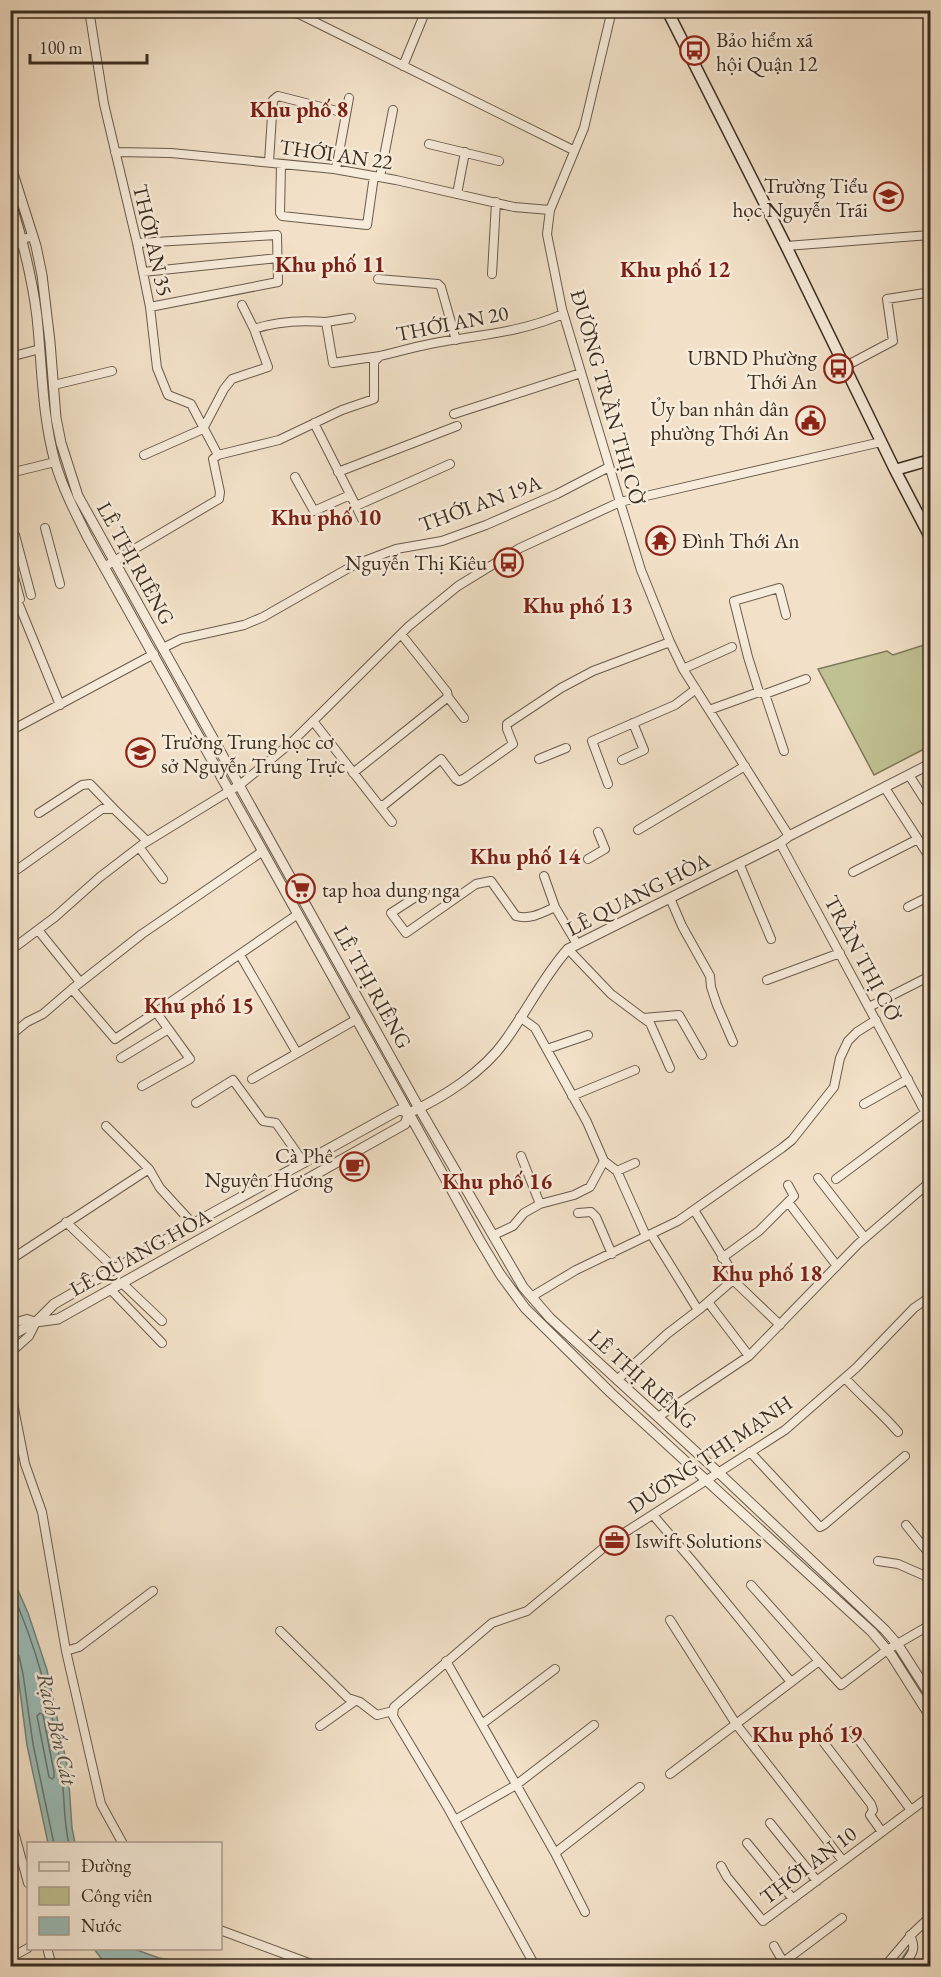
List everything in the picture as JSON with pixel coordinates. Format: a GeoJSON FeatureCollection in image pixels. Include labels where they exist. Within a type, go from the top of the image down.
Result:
{"type":"FeatureCollection","features":[{"type":"Feature","properties":{"kind":"main road"},"geometry":{"type":"LineString","coordinates":[[667,10],[930,537]]}},
{"type":"Feature","properties":{"kind":"main road"},"geometry":{"type":"LineString","coordinates":[[895,470],[930,460]]}},
{"type":"Feature","properties":{"kind":"street","name":"THỚI AN 35"},"geometry":{"type":"LineString","coordinates":[[89,10],[104,104],[150,307],[157,368],[168,395],[191,404],[218,455]]}},
{"type":"Feature","properties":{"kind":"street"},"geometry":{"type":"LineString","coordinates":[[285,10],[300,15],[573,150]]}},
{"type":"Feature","properties":{"kind":"street"},"geometry":{"type":"LineString","coordinates":[[403,66],[426,10]]}},
{"type":"Feature","properties":{"kind":"street","name":"ĐƯỜNG TRẦN THỊ CỜ"},"geometry":{"type":"LineString","coordinates":[[612,10],[584,128],[550,210],[547,234],[553,272],[563,314],[641,570],[670,642],[683,669],[789,836]]}},
{"type":"Feature","properties":{"kind":"street"},"geometry":{"type":"LineString","coordinates":[[268,162],[273,100],[278,96],[337,111]]}},
{"type":"Feature","properties":{"kind":"street"},"geometry":{"type":"LineString","coordinates":[[336,169],[349,99]]}},
{"type":"Feature","properties":{"kind":"street"},"geometry":{"type":"LineString","coordinates":[[281,164],[280,213],[284,216],[367,225],[393,110]]}},
{"type":"Feature","properties":{"kind":"street"},"geometry":{"type":"LineString","coordinates":[[429,144],[499,161]]}},
{"type":"Feature","properties":{"kind":"street","name":"THỚI AN 22"},"geometry":{"type":"LineString","coordinates":[[115,152],[171,153],[336,169],[514,207],[550,210]]}},
{"type":"Feature","properties":{"kind":"street"},"geometry":{"type":"LineString","coordinates":[[457,194],[465,152]]}},
{"type":"Feature","properties":{"kind":"street","name":"LÊ THỊ RIÊNG"},"geometry":{"type":"LineString","coordinates":[[10,164],[33,236],[42,275],[56,418],[61,443],[78,496],[419,1108],[523,1287],[618,1380],[809,1556],[898,1645],[930,1695]]}},
{"type":"Feature","properties":{"kind":"street","name":"LÊ THỊ RIÊNG"},"geometry":{"type":"LineString","coordinates":[[10,200],[14,220],[23,239],[34,298],[46,419],[55,462],[70,503],[500,1274],[525,1308],[611,1393],[872,1632],[887,1650],[930,1716]]}},
{"type":"Feature","properties":{"kind":"street"},"geometry":{"type":"LineString","coordinates":[[492,274],[496,202]]}},
{"type":"Feature","properties":{"kind":"street"},"geometry":{"type":"LineString","coordinates":[[137,243],[277,235],[278,282],[150,307]]}},
{"type":"Feature","properties":{"kind":"street"},"geometry":{"type":"LineString","coordinates":[[786,246],[930,235]]}},
{"type":"Feature","properties":{"kind":"street"},"geometry":{"type":"LineString","coordinates":[[10,250],[23,239],[33,236]]}},
{"type":"Feature","properties":{"kind":"street"},"geometry":{"type":"LineString","coordinates":[[143,272],[278,258]]}},
{"type":"Feature","properties":{"kind":"street"},"geometry":{"type":"LineString","coordinates":[[378,279],[438,284],[441,287],[456,340]]}},
{"type":"Feature","properties":{"kind":"street"},"geometry":{"type":"LineString","coordinates":[[844,367],[893,341],[887,299],[925,293]]}},
{"type":"Feature","properties":{"kind":"street"},"geometry":{"type":"LineString","coordinates":[[144,455],[203,429],[224,389],[232,379],[268,367],[254,329],[242,306]]}},
{"type":"Feature","properties":{"kind":"street","name":"THỚI AN 20"},"geometry":{"type":"LineString","coordinates":[[218,455],[279,440],[342,410],[374,399],[374,362],[380,356],[432,344],[510,332],[563,314]]}},
{"type":"Feature","properties":{"kind":"street"},"geometry":{"type":"LineString","coordinates":[[254,329],[265,325],[302,320],[326,322],[351,318]]}},
{"type":"Feature","properties":{"kind":"street"},"geometry":{"type":"LineString","coordinates":[[326,322],[333,363],[380,356]]}},
{"type":"Feature","properties":{"kind":"street"},"geometry":{"type":"LineString","coordinates":[[10,357],[40,349]]}},
{"type":"Feature","properties":{"kind":"street"},"geometry":{"type":"LineString","coordinates":[[54,386],[112,370]]}},
{"type":"Feature","properties":{"kind":"street"},"geometry":{"type":"LineString","coordinates":[[454,414],[581,374]]}},
{"type":"Feature","properties":{"kind":"street"},"geometry":{"type":"LineString","coordinates":[[314,423],[363,521]]}},
{"type":"Feature","properties":{"kind":"street"},"geometry":{"type":"LineString","coordinates":[[338,472],[457,426]]}},
{"type":"Feature","properties":{"kind":"street"},"geometry":{"type":"LineString","coordinates":[[15,947],[147,841],[230,792],[292,742],[401,634],[458,586],[520,549],[620,502],[881,442]]}},
{"type":"Feature","properties":{"kind":"street"},"geometry":{"type":"LineString","coordinates":[[104,567],[219,499],[220,492],[213,459],[218,455]]}},
{"type":"Feature","properties":{"kind":"street"},"geometry":{"type":"LineString","coordinates":[[10,472],[55,462]]}},
{"type":"Feature","properties":{"kind":"street"},"geometry":{"type":"LineString","coordinates":[[356,506],[450,464]]}},
{"type":"Feature","properties":{"kind":"street","name":"THỚI AN 19A"},"geometry":{"type":"LineString","coordinates":[[163,648],[181,639],[244,625],[263,617],[354,565],[396,549],[442,541],[486,525],[557,494],[609,467]]}},
{"type":"Feature","properties":{"kind":"street"},"geometry":{"type":"LineString","coordinates":[[295,477],[314,511],[350,495]]}},
{"type":"Feature","properties":{"kind":"street"},"geometry":{"type":"LineString","coordinates":[[45,528],[60,584]]}},
{"type":"Feature","properties":{"kind":"street"},"geometry":{"type":"LineString","coordinates":[[15,535],[32,595]]}},
{"type":"Feature","properties":{"kind":"street"},"geometry":{"type":"LineString","coordinates":[[14,577],[19,600],[60,705]]}},
{"type":"Feature","properties":{"kind":"street"},"geometry":{"type":"LineString","coordinates":[[784,751],[748,657],[734,601],[779,588],[786,615]]}},
{"type":"Feature","properties":{"kind":"street"},"geometry":{"type":"LineString","coordinates":[[401,634],[447,692],[448,697],[464,718]]}},
{"type":"Feature","properties":{"kind":"street"},"geometry":{"type":"LineString","coordinates":[[380,805],[384,806],[441,759],[456,779],[459,781],[465,778],[513,744],[507,724],[561,688],[593,672],[670,642]]}},
{"type":"Feature","properties":{"kind":"street"},"geometry":{"type":"LineString","coordinates":[[683,669],[732,647]]}},
{"type":"Feature","properties":{"kind":"street"},"geometry":{"type":"LineString","coordinates":[[10,731],[154,654]]}},
{"type":"Feature","properties":{"kind":"street"},"geometry":{"type":"LineString","coordinates":[[709,710],[806,679]]}},
{"type":"Feature","properties":{"kind":"street"},"geometry":{"type":"LineString","coordinates":[[608,784],[592,741],[675,705],[696,689]]}},
{"type":"Feature","properties":{"kind":"street"},"geometry":{"type":"LineString","coordinates":[[353,773],[448,697]]}},
{"type":"Feature","properties":{"kind":"street"},"geometry":{"type":"LineString","coordinates":[[313,721],[392,822]]}},
{"type":"Feature","properties":{"kind":"street"},"geometry":{"type":"LineString","coordinates":[[622,760],[644,750],[633,723]]}},
{"type":"Feature","properties":{"kind":"street"},"geometry":{"type":"LineString","coordinates":[[539,759],[566,748]]}},
{"type":"Feature","properties":{"kind":"street","name":"LÊ QUANG HÒA"},"geometry":{"type":"LineString","coordinates":[[10,1336],[36,1322],[54,1304],[193,1224],[399,1110],[409,1113],[452,1088],[486,1063],[505,1042],[556,963],[568,949],[780,843],[789,836],[930,764]]}},
{"type":"Feature","properties":{"kind":"street"},"geometry":{"type":"LineString","coordinates":[[638,830],[745,766]]}},
{"type":"Feature","properties":{"kind":"street"},"geometry":{"type":"LineString","coordinates":[[909,775],[930,808]]}},
{"type":"Feature","properties":{"kind":"street"},"geometry":{"type":"LineString","coordinates":[[39,813],[82,785],[90,784],[147,841]]}},
{"type":"Feature","properties":{"kind":"street"},"geometry":{"type":"LineString","coordinates":[[885,788],[930,858]]}},
{"type":"Feature","properties":{"kind":"street"},"geometry":{"type":"LineString","coordinates":[[18,868],[102,809],[114,809]]}},
{"type":"Feature","properties":{"kind":"street"},"geometry":{"type":"LineString","coordinates":[[588,859],[605,849],[598,832]]}},
{"type":"Feature","properties":{"kind":"street"},"geometry":{"type":"LineString","coordinates":[[853,872],[918,839]]}},
{"type":"Feature","properties":{"kind":"street","name":"TRẦN THỊ CỜ"},"geometry":{"type":"LineString","coordinates":[[780,843],[929,1117]]}},
{"type":"Feature","properties":{"kind":"street"},"geometry":{"type":"LineString","coordinates":[[139,847],[163,879]]}},
{"type":"Feature","properties":{"kind":"street"},"geometry":{"type":"LineString","coordinates":[[16,1030],[43,1014],[72,988],[142,934],[263,851]]}},
{"type":"Feature","properties":{"kind":"street"},"geometry":{"type":"LineString","coordinates":[[739,863],[771,939]]}},
{"type":"Feature","properties":{"kind":"street"},"geometry":{"type":"LineString","coordinates":[[544,876],[555,907],[577,944]]}},
{"type":"Feature","properties":{"kind":"street"},"geometry":{"type":"LineString","coordinates":[[425,891],[391,913],[406,933],[476,884],[491,881],[516,916],[524,918],[537,916],[555,907]]}},
{"type":"Feature","properties":{"kind":"street"},"geometry":{"type":"LineString","coordinates":[[670,898],[682,926],[710,976],[717,1005],[733,1042]]}},
{"type":"Feature","properties":{"kind":"street"},"geometry":{"type":"LineString","coordinates":[[908,907],[930,898]]}},
{"type":"Feature","properties":{"kind":"street"},"geometry":{"type":"LineString","coordinates":[[72,988],[115,1039],[298,914]]}},
{"type":"Feature","properties":{"kind":"street"},"geometry":{"type":"LineString","coordinates":[[38,930],[80,982]]}},
{"type":"Feature","properties":{"kind":"street"},"geometry":{"type":"LineString","coordinates":[[568,949],[611,994],[650,1023],[670,1068]]}},
{"type":"Feature","properties":{"kind":"street"},"geometry":{"type":"LineString","coordinates":[[767,980],[840,953]]}},
{"type":"Feature","properties":{"kind":"street"},"geometry":{"type":"LineString","coordinates":[[240,955],[297,1053]]}},
{"type":"Feature","properties":{"kind":"street"},"geometry":{"type":"LineString","coordinates":[[869,1006],[930,976]]}},
{"type":"Feature","properties":{"kind":"street"},"geometry":{"type":"LineString","coordinates":[[142,1086],[190,1059],[156,1012]]}},
{"type":"Feature","properties":{"kind":"street"},"geometry":{"type":"LineString","coordinates":[[644,1018],[679,1015],[702,1056]]}},
{"type":"Feature","properties":{"kind":"street"},"geometry":{"type":"LineString","coordinates":[[520,1017],[535,1028],[587,1122],[604,1161],[616,1171],[648,1235],[698,1310]]}},
{"type":"Feature","properties":{"kind":"street"},"geometry":{"type":"LineString","coordinates":[[252,1079],[357,1019]]}},
{"type":"Feature","properties":{"kind":"street"},"geometry":{"type":"LineString","coordinates":[[533,1299],[536,1294],[576,1270],[678,1221],[769,1159],[792,1140],[834,1087],[840,1058],[848,1041],[857,1032],[876,1020]]}},
{"type":"Feature","properties":{"kind":"street"},"geometry":{"type":"LineString","coordinates":[[121,1058],[167,1030]]}},
{"type":"Feature","properties":{"kind":"street"},"geometry":{"type":"LineString","coordinates":[[547,1050],[588,1035]]}},
{"type":"Feature","properties":{"kind":"street"},"geometry":{"type":"LineString","coordinates":[[572,1096],[635,1070]]}},
{"type":"Feature","properties":{"kind":"street"},"geometry":{"type":"LineString","coordinates":[[864,1104],[908,1079]]}},
{"type":"Feature","properties":{"kind":"street"},"geometry":{"type":"LineString","coordinates":[[196,1103],[233,1080],[263,1121],[276,1123],[304,1163]]}},
{"type":"Feature","properties":{"kind":"street","name":"LÊ QUANG HÒA"},"geometry":{"type":"LineString","coordinates":[[36,1322],[58,1319],[111,1290],[405,1124],[409,1113]]}},
{"type":"Feature","properties":{"kind":"street"},"geometry":{"type":"LineString","coordinates":[[836,1179],[929,1117]]}},
{"type":"Feature","properties":{"kind":"street"},"geometry":{"type":"LineString","coordinates":[[105,1126],[148,1169],[160,1188],[193,1224]]}},
{"type":"Feature","properties":{"kind":"street"},"geometry":{"type":"LineString","coordinates":[[521,1156],[540,1204]]}},
{"type":"Feature","properties":{"kind":"street"},"geometry":{"type":"LineString","coordinates":[[494,1235],[513,1226],[524,1213],[540,1204],[574,1195],[590,1187],[604,1161]]}},
{"type":"Feature","properties":{"kind":"street"},"geometry":{"type":"LineString","coordinates":[[616,1171],[635,1163]]}},
{"type":"Feature","properties":{"kind":"street"},"geometry":{"type":"LineString","coordinates":[[10,1260],[148,1169]]}},
{"type":"Feature","properties":{"kind":"street"},"geometry":{"type":"LineString","coordinates":[[819,1178],[866,1238]]}},
{"type":"Feature","properties":{"kind":"street"},"geometry":{"type":"LineString","coordinates":[[658,1417],[749,1356],[866,1238],[930,1182]]}},
{"type":"Feature","properties":{"kind":"street"},"geometry":{"type":"LineString","coordinates":[[722,1258],[759,1231],[794,1196],[788,1185]]}},
{"type":"Feature","properties":{"kind":"street"},"geometry":{"type":"LineString","coordinates":[[788,1202],[837,1266]]}},
{"type":"Feature","properties":{"kind":"street"},"geometry":{"type":"LineString","coordinates":[[618,1380],[667,1334],[736,1278],[694,1210]]}},
{"type":"Feature","properties":{"kind":"street"},"geometry":{"type":"LineString","coordinates":[[578,1213],[591,1212],[596,1217],[612,1254]]}},
{"type":"Feature","properties":{"kind":"street"},"geometry":{"type":"LineString","coordinates":[[66,1222],[115,1269]]}},
{"type":"Feature","properties":{"kind":"street"},"geometry":{"type":"LineString","coordinates":[[733,1280],[780,1325]]}},
{"type":"Feature","properties":{"kind":"street"},"geometry":{"type":"LineString","coordinates":[[122,1283],[162,1321]]}},
{"type":"Feature","properties":{"kind":"street"},"geometry":{"type":"LineString","coordinates":[[111,1290],[162,1343]]}},
{"type":"Feature","properties":{"kind":"street","name":"DƯƠNG THỊ MẠNH"},"geometry":{"type":"LineString","coordinates":[[393,1711],[394,1707],[492,1623],[527,1611],[613,1540],[785,1430],[845,1378],[914,1308],[930,1297]]}},
{"type":"Feature","properties":{"kind":"street"},"geometry":{"type":"LineString","coordinates":[[708,1302],[749,1356]]}},
{"type":"Feature","properties":{"kind":"street"},"geometry":{"type":"LineString","coordinates":[[10,1324],[27,1319],[36,1322],[29,1336],[10,1353]]}},
{"type":"Feature","properties":{"kind":"street"},"geometry":{"type":"LineString","coordinates":[[845,1378],[898,1431]]}},
{"type":"Feature","properties":{"kind":"street"},"geometry":{"type":"LineString","coordinates":[[10,1388],[25,1464],[42,1512],[66,1651],[101,1804],[122,1842]]}},
{"type":"Feature","properties":{"kind":"street"},"geometry":{"type":"LineString","coordinates":[[750,1452],[820,1527],[905,1456]]}},
{"type":"Feature","properties":{"kind":"street"},"geometry":{"type":"LineString","coordinates":[[653,1515],[791,1682]]}},
{"type":"Feature","properties":{"kind":"street"},"geometry":{"type":"LineString","coordinates":[[906,1525],[930,1554]]}},
{"type":"Feature","properties":{"kind":"street"},"geometry":{"type":"LineString","coordinates":[[922,1545],[930,1537]]}},
{"type":"Feature","properties":{"kind":"street"},"geometry":{"type":"LineString","coordinates":[[878,1561],[898,1564],[930,1578]]}},
{"type":"Feature","properties":{"kind":"street"},"geometry":{"type":"LineString","coordinates":[[751,1585],[841,1685],[887,1650],[930,1625]]}},
{"type":"Feature","properties":{"kind":"street"},"geometry":{"type":"LineString","coordinates":[[66,1651],[79,1647],[153,1591]]}},
{"type":"Feature","properties":{"kind":"street"},"geometry":{"type":"LineString","coordinates":[[670,1620],[736,1724],[843,1861]]}},
{"type":"Feature","properties":{"kind":"street"},"geometry":{"type":"LineString","coordinates":[[280,1631],[348,1698],[377,1715],[393,1711],[393,1716],[534,1964]]}},
{"type":"Feature","properties":{"kind":"street"},"geometry":{"type":"LineString","coordinates":[[446,1661],[555,1853],[585,1912]]}},
{"type":"Feature","properties":{"kind":"street"},"geometry":{"type":"LineString","coordinates":[[670,1774],[819,1661]]}},
{"type":"Feature","properties":{"kind":"street"},"geometry":{"type":"LineString","coordinates":[[482,1724],[555,1669]]}},
{"type":"Feature","properties":{"kind":"street"},"geometry":{"type":"LineString","coordinates":[[320,1726],[355,1701]]}},
{"type":"Feature","properties":{"kind":"street"},"geometry":{"type":"LineString","coordinates":[[454,1820],[516,1785],[594,1725]]}},
{"type":"Feature","properties":{"kind":"street"},"geometry":{"type":"LineString","coordinates":[[852,1731],[911,1810]]}},
{"type":"Feature","properties":{"kind":"street"},"geometry":{"type":"LineString","coordinates":[[821,1739],[871,1804],[873,1810],[870,1815],[882,1832]]}},
{"type":"Feature","properties":{"kind":"street"},"geometry":{"type":"LineString","coordinates":[[555,1853],[640,1787]]}},
{"type":"Feature","properties":{"kind":"street","name":"THỚI AN 10"},"geometry":{"type":"LineString","coordinates":[[721,1866],[727,1877],[763,1921],[930,1796]]}},
{"type":"Feature","properties":{"kind":"street"},"geometry":{"type":"LineString","coordinates":[[10,1817],[27,1879]]}},
{"type":"Feature","properties":{"kind":"street"},"geometry":{"type":"LineString","coordinates":[[770,1823],[817,1881]]}},
{"type":"Feature","properties":{"kind":"street"},"geometry":{"type":"LineString","coordinates":[[747,1843],[793,1899]]}},
{"type":"Feature","properties":{"kind":"street"},"geometry":{"type":"LineString","coordinates":[[885,1966],[910,1935],[930,1917]]}},
{"type":"Feature","properties":{"kind":"street"},"geometry":{"type":"LineString","coordinates":[[774,1946],[782,1965],[842,1918]]}},
{"type":"Feature","properties":{"kind":"street"},"geometry":{"type":"LineString","coordinates":[[222,1931],[317,1966]]}},
{"type":"Feature","properties":{"kind":"street"},"geometry":{"type":"LineString","coordinates":[[903,1966],[914,1951],[915,1944],[910,1935]]}},
{"type":"Feature","properties":{"kind":"street"},"geometry":{"type":"LineString","coordinates":[[10,1958],[27,1949]]}},
{"type":"Feature","properties":{"kind":"street"},"geometry":{"type":"LineString","coordinates":[[48,1950],[52,1966]]}},
{"type":"Feature","properties":{"kind":"green space"},"geometry":{"type":"Polygon","coordinates":[[[930,643],[930,746],[874,775],[818,669],[887,651],[893,655],[930,643]]]}},
{"type":"Feature","properties":{"kind":"water","name":"Rạch Bến Cát"},"geometry":{"type":"Polygon","coordinates":[[[10,1572],[28,1613],[47,1670],[68,1770],[75,1842],[48,1842],[27,1745],[18,1676],[11,1646],[10,1572]]]}},
{"type":"Feature","properties":{"kind":"water"},"geometry":{"type":"Polygon","coordinates":[[[95,1950],[137,1950],[159,1958],[203,1966],[107,1966],[95,1950]]]}},
{"type":"Feature","properties":{"kind":"waterway"},"geometry":{"type":"LineString","coordinates":[[897,1966],[908,1950]]}},
{"type":"Feature","properties":{"kind":"place","name":"Bảo hiểm xã hội Quận 12"},"geometry":{"type":"Point","coordinates":[695,51]}},
{"type":"Feature","properties":{"kind":"place","name":"Trường Tiểu học Nguyễn Trãi"},"geometry":{"type":"Point","coordinates":[889,197]}},
{"type":"Feature","properties":{"kind":"place","name":"UBND Phường Thới An"},"geometry":{"type":"Point","coordinates":[838,369]}},
{"type":"Feature","properties":{"kind":"place","name":"Ủy ban nhân dân phường Thới An"},"geometry":{"type":"Point","coordinates":[810,420]}},
{"type":"Feature","properties":{"kind":"place","name":"Đình Thới An"},"geometry":{"type":"Point","coordinates":[661,540]}},
{"type":"Feature","properties":{"kind":"place","name":"Nguyễn Thị Kiêu"},"geometry":{"type":"Point","coordinates":[508,562]}},
{"type":"Feature","properties":{"kind":"place","name":"Trường Trung học cơ sở Nguyễn Trung Trực"},"geometry":{"type":"Point","coordinates":[140,753]}},
{"type":"Feature","properties":{"kind":"place","name":"tap hoa dung nga"},"geometry":{"type":"Point","coordinates":[301,889]}},
{"type":"Feature","properties":{"kind":"place","name":"Cà Phê Nguyên Hương"},"geometry":{"type":"Point","coordinates":[354,1167]}},
{"type":"Feature","properties":{"kind":"place","name":"Iswift Solutions"},"geometry":{"type":"Point","coordinates":[614,1540]}},
{"type":"Feature","properties":{"kind":"district","name":"Khu phố 8"},"geometry":{"type":"Point","coordinates":[299,109]}},
{"type":"Feature","properties":{"kind":"district","name":"Khu phố 11"},"geometry":{"type":"Point","coordinates":[330,264]}},
{"type":"Feature","properties":{"kind":"district","name":"Khu phố 12"},"geometry":{"type":"Point","coordinates":[675,269]}},
{"type":"Feature","properties":{"kind":"district","name":"Khu phố 10"},"geometry":{"type":"Point","coordinates":[326,517]}},
{"type":"Feature","properties":{"kind":"district","name":"Khu phố 13"},"geometry":{"type":"Point","coordinates":[578,605]}},
{"type":"Feature","properties":{"kind":"district","name":"Khu phố 14"},"geometry":{"type":"Point","coordinates":[525,856]}},
{"type":"Feature","properties":{"kind":"district","name":"Khu phố 15"},"geometry":{"type":"Point","coordinates":[199,1005]}},
{"type":"Feature","properties":{"kind":"district","name":"Khu phố 16"},"geometry":{"type":"Point","coordinates":[497,1181]}},
{"type":"Feature","properties":{"kind":"district","name":"Khu phố 18"},"geometry":{"type":"Point","coordinates":[767,1273]}},
{"type":"Feature","properties":{"kind":"district","name":"Khu phố 19"},"geometry":{"type":"Point","coordinates":[807,1734]}}]}
